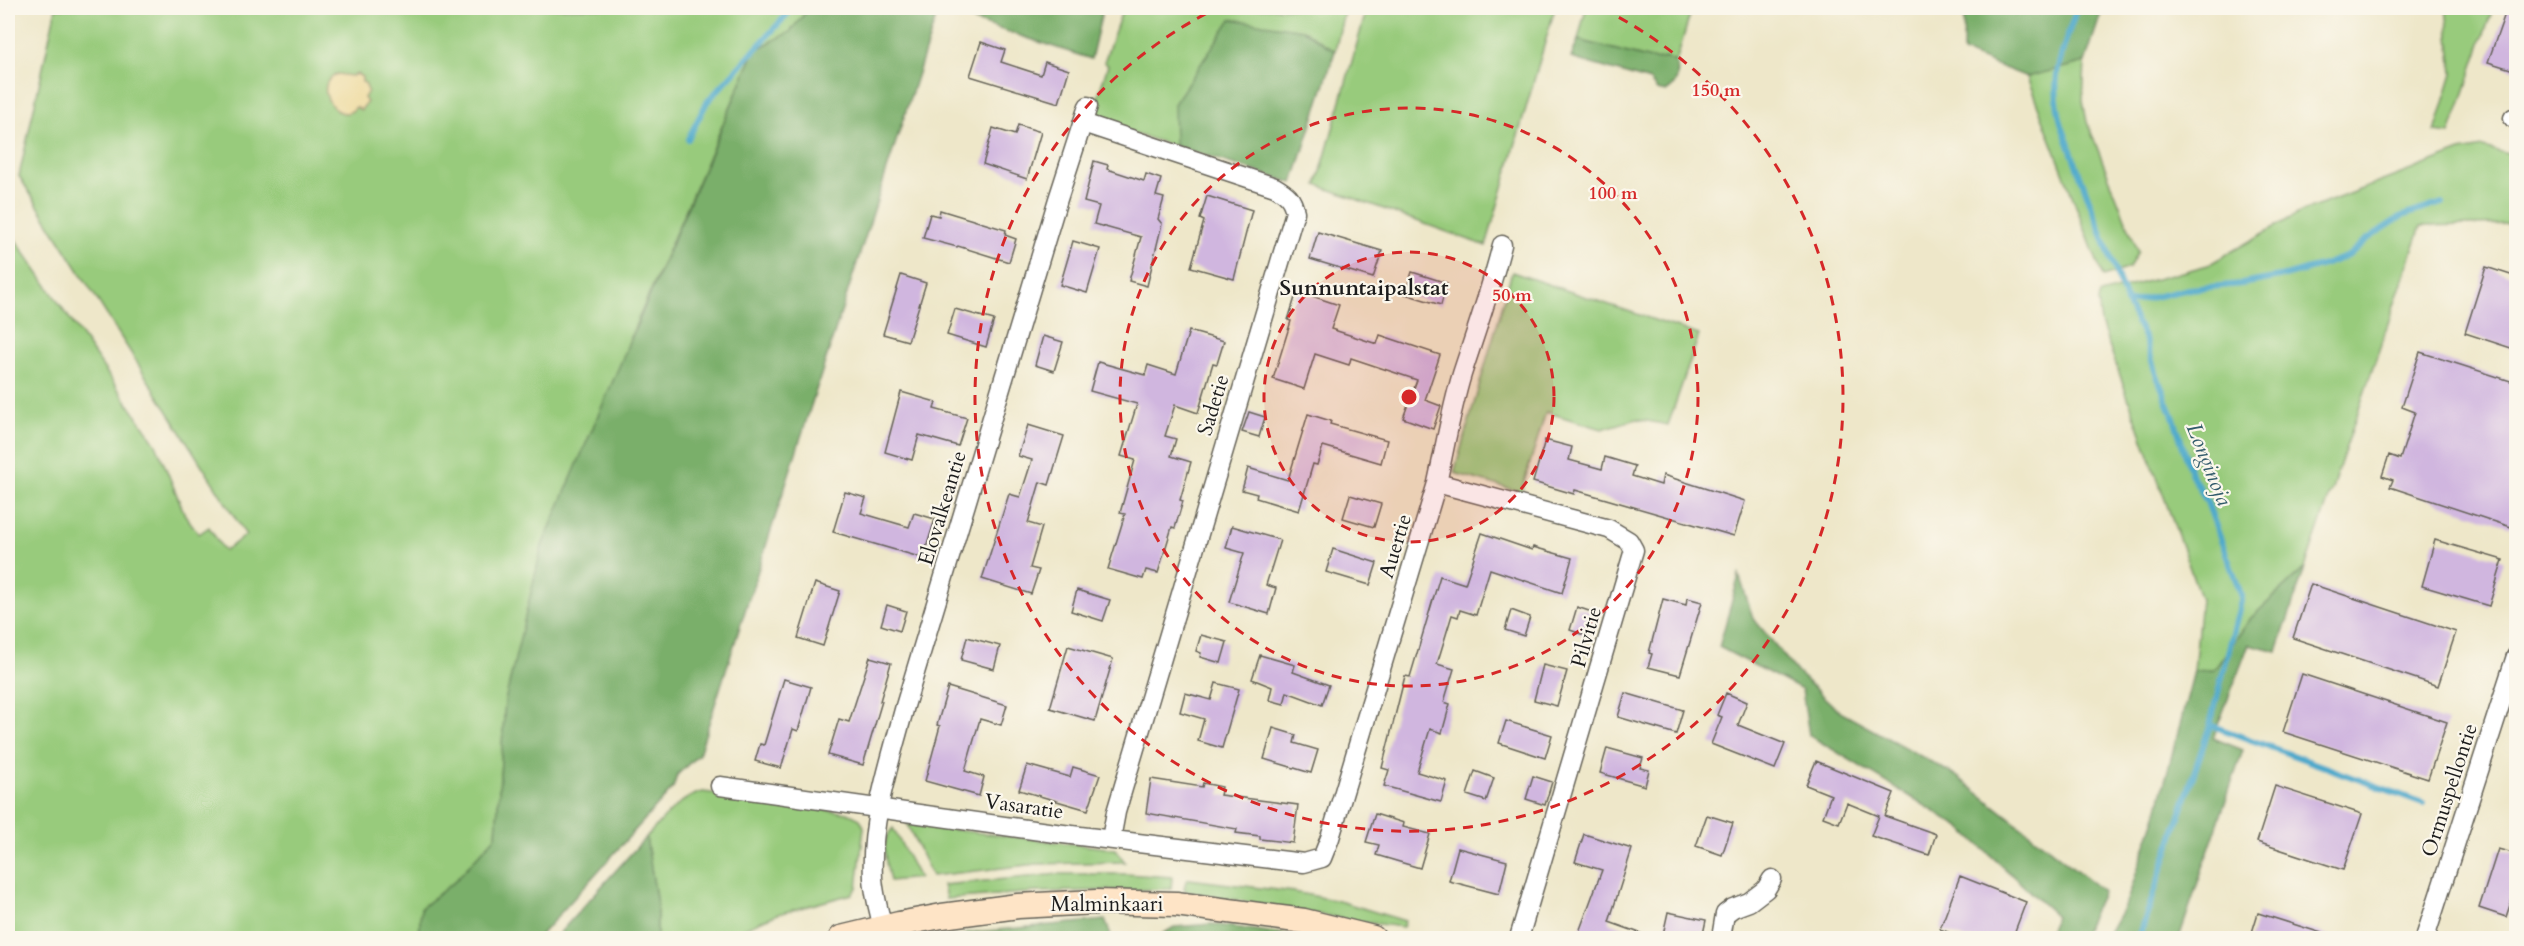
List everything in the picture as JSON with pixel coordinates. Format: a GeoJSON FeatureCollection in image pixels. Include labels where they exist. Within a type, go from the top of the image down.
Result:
{"type":"FeatureCollection","features":[{"type":"Feature","properties":{"kind":"main road","name":"Malminkaari"},"geometry":{"type":"LineString","coordinates":[[841,939],[883,927],[942,916],[1018,906],[1096,902],[1153,902],[1304,921],[1373,939]]}},
{"type":"Feature","properties":{"kind":"street","name":"Elovalkeantie"},"geometry":{"type":"LineString","coordinates":[[883,927],[873,880],[878,808],[905,706],[1058,199],[1086,115]]}},
{"type":"Feature","properties":{"kind":"street","name":"Sadetie"},"geometry":{"type":"LineString","coordinates":[[1086,115],[1275,187],[1287,193],[1292,200],[1294,212],[1116,812],[1111,839]]}},
{"type":"Feature","properties":{"kind":"street","name":"Auertie"},"geometry":{"type":"LineString","coordinates":[[1322,858],[1437,483],[1445,440],[1462,376],[1502,245]]}},
{"type":"Feature","properties":{"kind":"street","name":"Pilvitie"},"geometry":{"type":"LineString","coordinates":[[1437,483],[1609,529],[1629,541],[1634,550],[1519,939]]}},
{"type":"Feature","properties":{"kind":"street","name":"Ormuspellontie"},"geometry":{"type":"LineString","coordinates":[[2425,939],[2517,656]]}},
{"type":"Feature","properties":{"kind":"street","name":"Vasaratie"},"geometry":{"type":"LineString","coordinates":[[720,786],[1304,863],[1322,858]]}},
{"type":"Feature","properties":{"kind":"street"},"geometry":{"type":"LineString","coordinates":[[1721,939],[1725,914],[1749,902],[1766,889],[1772,879]]}},
{"type":"Feature","properties":{"kind":"green space"},"geometry":{"type":"Polygon","coordinates":[[[56,8],[809,8],[790,32],[755,50],[630,338],[505,701],[496,836],[454,882],[421,908],[419,938],[8,938],[8,229],[156,444],[185,515],[199,534],[209,527],[224,551],[246,535],[19,176],[56,8]]]}},
{"type":"Feature","properties":{"kind":"green space"},"geometry":{"type":"Polygon","coordinates":[[[809,8],[939,8],[699,754],[677,775],[673,788],[538,938],[419,938],[421,908],[454,882],[496,836],[505,701],[542,546],[755,50],[790,32],[809,8]]]}},
{"type":"Feature","properties":{"kind":"green space"},"geometry":{"type":"Polygon","coordinates":[[[971,8],[1103,8],[1091,59],[969,19],[971,8]]]}},
{"type":"Feature","properties":{"kind":"green space"},"geometry":{"type":"Polygon","coordinates":[[[1123,8],[1345,8],[1335,51],[1303,30],[1175,146],[1097,123],[1093,112],[1108,65],[1104,62],[1123,8]]]}},
{"type":"Feature","properties":{"kind":"green space"},"geometry":{"type":"Polygon","coordinates":[[[1367,8],[1555,8],[1486,246],[1317,185],[1367,8]]]}},
{"type":"Feature","properties":{"kind":"green space"},"geometry":{"type":"Polygon","coordinates":[[[1586,8],[1671,8],[1680,10],[1692,8],[1676,62],[1666,58],[1655,60],[1578,40],[1586,8]]]}},
{"type":"Feature","properties":{"kind":"green space"},"geometry":{"type":"Polygon","coordinates":[[[1964,8],[2103,8],[2085,62],[2027,77],[1963,52],[1964,8]]]}},
{"type":"Feature","properties":{"kind":"green space"},"geometry":{"type":"Polygon","coordinates":[[[2446,8],[2493,8],[2450,134],[2435,132],[2453,73],[2446,8]]]}},
{"type":"Feature","properties":{"kind":"green space"},"geometry":{"type":"Polygon","coordinates":[[[1231,19],[1303,30],[1335,51],[1293,183],[1175,146],[1174,104],[1231,19]]]}},
{"type":"Feature","properties":{"kind":"green space"},"geometry":{"type":"Polygon","coordinates":[[[1578,40],[1655,60],[1666,58],[1676,62],[1677,79],[1666,92],[1657,90],[1650,81],[1571,58],[1578,40]]]}},
{"type":"Feature","properties":{"kind":"green space"},"geometry":{"type":"Polygon","coordinates":[[[2085,62],[2083,101],[2087,122],[2138,251],[2129,268],[2103,277],[2027,77],[2085,62]]]}},
{"type":"Feature","properties":{"kind":"green space"},"geometry":{"type":"Polygon","coordinates":[[[2483,147],[2516,156],[2516,224],[2421,226],[2305,568],[2251,618],[2214,670],[2194,671],[2201,599],[2101,323],[2098,301],[2100,294],[2208,265],[2299,213],[2461,151],[2483,147]]]}},
{"type":"Feature","properties":{"kind":"green space"},"geometry":{"type":"Polygon","coordinates":[[[1512,272],[1699,335],[1668,425],[1637,419],[1602,429],[1546,412],[1521,492],[1454,473],[1512,272]]]}},
{"type":"Feature","properties":{"kind":"green space"},"geometry":{"type":"Polygon","coordinates":[[[2305,568],[2277,651],[2249,644],[2213,738],[2243,750],[2179,938],[2106,938],[2126,903],[2155,819],[2194,671],[2214,670],[2251,618],[2305,568]]]}},
{"type":"Feature","properties":{"kind":"green space"},"geometry":{"type":"Polygon","coordinates":[[[1739,575],[1753,618],[1798,673],[1840,712],[1955,775],[2103,891],[2081,938],[2046,938],[2056,916],[1960,827],[1809,735],[1802,690],[1719,647],[1739,575]]]}},
{"type":"Feature","properties":{"kind":"green space"},"geometry":{"type":"Polygon","coordinates":[[[703,792],[778,801],[781,804],[848,813],[860,819],[864,827],[857,888],[852,894],[778,914],[721,938],[657,938],[657,904],[646,837],[679,804],[703,792]]]}},
{"type":"Feature","properties":{"kind":"green space"},"geometry":{"type":"Polygon","coordinates":[[[907,824],[1115,849],[1125,862],[1037,864],[932,876],[907,824]]]}},
{"type":"Feature","properties":{"kind":"green space"},"geometry":{"type":"Polygon","coordinates":[[[893,828],[919,878],[890,881],[885,846],[893,828]]]}},
{"type":"Feature","properties":{"kind":"green space"},"geometry":{"type":"Polygon","coordinates":[[[646,837],[657,904],[657,938],[555,938],[646,837]]]}},
{"type":"Feature","properties":{"kind":"green space"},"geometry":{"type":"Polygon","coordinates":[[[1059,874],[1172,877],[1171,889],[1037,892],[946,899],[943,885],[1059,874]]]}},
{"type":"Feature","properties":{"kind":"green space"},"geometry":{"type":"Polygon","coordinates":[[[1189,879],[1294,892],[1339,901],[1405,921],[1403,927],[1362,922],[1186,891],[1184,888],[1189,879]]]}},
{"type":"Feature","properties":{"kind":"green space"},"geometry":{"type":"Polygon","coordinates":[[[1105,920],[1112,938],[965,938],[965,933],[1105,920]]]}},
{"type":"Feature","properties":{"kind":"green space"},"geometry":{"type":"Polygon","coordinates":[[[1212,924],[1310,938],[1156,938],[1174,927],[1212,924]]]}},
{"type":"Feature","properties":{"kind":"sand"},"geometry":{"type":"Polygon","coordinates":[[[337,74],[352,76],[357,74],[362,77],[362,82],[365,83],[368,91],[364,98],[367,102],[361,110],[356,107],[349,112],[342,113],[330,102],[326,95],[326,86],[329,79],[337,74]]]}},
{"type":"Feature","properties":{"kind":"building"},"geometry":{"type":"Polygon","coordinates":[[[2507,8],[2517,8],[2517,71],[2488,62],[2507,8]]]}},
{"type":"Feature","properties":{"kind":"building"},"geometry":{"type":"Polygon","coordinates":[[[981,42],[1005,50],[1001,62],[1041,75],[1045,62],[1069,70],[1059,103],[970,76],[981,42]]]}},
{"type":"Feature","properties":{"kind":"building"},"geometry":{"type":"Polygon","coordinates":[[[1018,125],[1041,132],[1027,179],[983,164],[993,128],[1015,135],[1018,125]]]}},
{"type":"Feature","properties":{"kind":"building"},"geometry":{"type":"Polygon","coordinates":[[[1094,161],[1108,165],[1107,169],[1144,181],[1146,174],[1161,179],[1156,196],[1164,198],[1158,219],[1162,224],[1147,286],[1129,281],[1141,237],[1094,224],[1099,206],[1084,202],[1094,161]]]}},
{"type":"Feature","properties":{"kind":"building"},"geometry":{"type":"Polygon","coordinates":[[[1207,196],[1252,210],[1234,279],[1191,267],[1204,221],[1200,219],[1207,196]]]}},
{"type":"Feature","properties":{"kind":"building"},"geometry":{"type":"Polygon","coordinates":[[[940,210],[1006,230],[1005,235],[1016,239],[1009,262],[923,238],[930,214],[939,216],[940,210]]]}},
{"type":"Feature","properties":{"kind":"building"},"geometry":{"type":"Polygon","coordinates":[[[1318,232],[1382,251],[1373,278],[1310,259],[1318,232]]]}},
{"type":"Feature","properties":{"kind":"building"},"geometry":{"type":"Polygon","coordinates":[[[1073,241],[1100,249],[1087,293],[1060,285],[1073,241]]]}},
{"type":"Feature","properties":{"kind":"building"},"geometry":{"type":"Polygon","coordinates":[[[2486,267],[2517,277],[2517,350],[2465,333],[2486,267]]]}},
{"type":"Feature","properties":{"kind":"building"},"geometry":{"type":"Polygon","coordinates":[[[1412,272],[1447,283],[1441,305],[1405,294],[1412,272]]]}},
{"type":"Feature","properties":{"kind":"building"},"geometry":{"type":"Polygon","coordinates":[[[901,275],[926,283],[908,341],[883,334],[901,275]]]}},
{"type":"Feature","properties":{"kind":"building"},"geometry":{"type":"Polygon","coordinates":[[[1297,291],[1339,305],[1331,329],[1377,344],[1380,335],[1440,355],[1425,400],[1441,406],[1433,429],[1403,418],[1417,380],[1351,358],[1349,365],[1315,354],[1304,389],[1273,379],[1291,321],[1288,320],[1297,291]]]}},
{"type":"Feature","properties":{"kind":"building"},"geometry":{"type":"Polygon","coordinates":[[[955,309],[994,320],[986,347],[947,335],[955,309]]]}},
{"type":"Feature","properties":{"kind":"building"},"geometry":{"type":"Polygon","coordinates":[[[1189,331],[1224,341],[1217,364],[1213,363],[1198,413],[1175,405],[1165,436],[1176,439],[1171,456],[1191,462],[1175,528],[1172,527],[1158,573],[1146,570],[1143,579],[1108,569],[1125,514],[1120,513],[1135,460],[1121,456],[1137,404],[1090,391],[1098,362],[1145,375],[1148,365],[1176,374],[1189,331]]]}},
{"type":"Feature","properties":{"kind":"building"},"geometry":{"type":"Polygon","coordinates":[[[1043,336],[1063,342],[1054,371],[1035,365],[1043,336]]]}},
{"type":"Feature","properties":{"kind":"building"},"geometry":{"type":"Polygon","coordinates":[[[2420,352],[2517,383],[2517,511],[2511,527],[2390,487],[2393,480],[2382,476],[2389,455],[2400,459],[2415,412],[2402,407],[2420,352]]]}},
{"type":"Feature","properties":{"kind":"building"},"geometry":{"type":"Polygon","coordinates":[[[901,392],[936,402],[934,409],[967,418],[958,446],[919,435],[912,460],[885,452],[901,392]]]}},
{"type":"Feature","properties":{"kind":"building"},"geometry":{"type":"Polygon","coordinates":[[[1249,412],[1265,417],[1259,437],[1242,432],[1249,412]]]}},
{"type":"Feature","properties":{"kind":"building"},"geometry":{"type":"Polygon","coordinates":[[[1308,414],[1331,421],[1330,424],[1387,440],[1381,463],[1323,446],[1317,465],[1313,464],[1299,511],[1256,498],[1257,494],[1242,490],[1248,468],[1288,480],[1308,414]]]}},
{"type":"Feature","properties":{"kind":"building"},"geometry":{"type":"Polygon","coordinates":[[[1028,425],[1064,436],[1049,485],[1040,482],[1028,523],[1042,527],[1030,568],[1039,570],[1031,594],[982,579],[1009,494],[1020,497],[1032,460],[1018,456],[1028,425]]]}},
{"type":"Feature","properties":{"kind":"building"},"geometry":{"type":"Polygon","coordinates":[[[1545,440],[1572,447],[1569,460],[1602,469],[1605,457],[1635,466],[1632,476],[1661,485],[1663,475],[1745,501],[1734,536],[1575,490],[1574,494],[1533,482],[1545,440]]]}},
{"type":"Feature","properties":{"kind":"building"},"geometry":{"type":"Polygon","coordinates":[[[845,492],[866,498],[861,513],[909,527],[914,513],[935,519],[923,558],[833,532],[845,492]]]}},
{"type":"Feature","properties":{"kind":"building"},"geometry":{"type":"Polygon","coordinates":[[[1350,495],[1381,504],[1374,527],[1343,518],[1350,495]]]}},
{"type":"Feature","properties":{"kind":"building"},"geometry":{"type":"Polygon","coordinates":[[[1232,526],[1280,540],[1266,585],[1276,588],[1269,614],[1229,602],[1244,553],[1226,548],[1232,526]]]}},
{"type":"Feature","properties":{"kind":"building"},"geometry":{"type":"Polygon","coordinates":[[[1482,533],[1532,550],[1533,547],[1572,558],[1562,593],[1490,569],[1476,615],[1460,610],[1458,617],[1452,615],[1437,664],[1454,669],[1444,702],[1450,704],[1442,733],[1430,729],[1417,772],[1447,781],[1441,802],[1384,786],[1389,770],[1382,768],[1405,676],[1410,677],[1440,576],[1465,584],[1482,533]]]}},
{"type":"Feature","properties":{"kind":"building"},"geometry":{"type":"Polygon","coordinates":[[[2435,540],[2503,560],[2489,606],[2422,586],[2435,540]]]}},
{"type":"Feature","properties":{"kind":"building"},"geometry":{"type":"Polygon","coordinates":[[[1333,549],[1377,563],[1370,585],[1326,572],[1333,549]]]}},
{"type":"Feature","properties":{"kind":"building"},"geometry":{"type":"Polygon","coordinates":[[[815,583],[840,591],[823,646],[798,638],[815,583]]]}},
{"type":"Feature","properties":{"kind":"building"},"geometry":{"type":"Polygon","coordinates":[[[2311,584],[2456,632],[2438,686],[2293,638],[2311,584]]]}},
{"type":"Feature","properties":{"kind":"building"},"geometry":{"type":"Polygon","coordinates":[[[1077,590],[1110,600],[1103,621],[1071,611],[1077,590]]]}},
{"type":"Feature","properties":{"kind":"building"},"geometry":{"type":"Polygon","coordinates":[[[1687,598],[1702,602],[1680,675],[1648,667],[1652,654],[1649,653],[1663,599],[1686,605],[1687,598]]]}},
{"type":"Feature","properties":{"kind":"building"},"geometry":{"type":"Polygon","coordinates":[[[887,605],[906,611],[900,631],[881,625],[887,605]]]}},
{"type":"Feature","properties":{"kind":"building"},"geometry":{"type":"Polygon","coordinates":[[[1577,607],[1595,613],[1587,636],[1570,630],[1577,607]]]}},
{"type":"Feature","properties":{"kind":"building"},"geometry":{"type":"Polygon","coordinates":[[[1511,610],[1530,617],[1524,636],[1505,630],[1511,610]]]}},
{"type":"Feature","properties":{"kind":"building"},"geometry":{"type":"Polygon","coordinates":[[[1201,635],[1227,642],[1221,663],[1200,657],[1201,653],[1196,651],[1201,635]]]}},
{"type":"Feature","properties":{"kind":"building"},"geometry":{"type":"Polygon","coordinates":[[[967,637],[1000,646],[994,669],[961,660],[967,637]]]}},
{"type":"Feature","properties":{"kind":"building"},"geometry":{"type":"Polygon","coordinates":[[[1068,646],[1113,659],[1095,721],[1050,708],[1068,646]]]}},
{"type":"Feature","properties":{"kind":"building"},"geometry":{"type":"Polygon","coordinates":[[[1260,655],[1295,665],[1293,672],[1329,685],[1322,705],[1287,692],[1284,704],[1269,700],[1272,687],[1252,679],[1260,655]]]}},
{"type":"Feature","properties":{"kind":"building"},"geometry":{"type":"Polygon","coordinates":[[[870,657],[891,663],[863,765],[828,755],[839,719],[849,722],[870,657]]]}},
{"type":"Feature","properties":{"kind":"building"},"geometry":{"type":"Polygon","coordinates":[[[1543,665],[1567,671],[1557,706],[1534,700],[1543,665]]]}},
{"type":"Feature","properties":{"kind":"building"},"geometry":{"type":"Polygon","coordinates":[[[2302,674],[2447,722],[2428,779],[2283,732],[2302,674]]]}},
{"type":"Feature","properties":{"kind":"building"},"geometry":{"type":"Polygon","coordinates":[[[784,679],[811,687],[798,731],[793,729],[781,768],[755,761],[760,744],[764,745],[784,679]]]}},
{"type":"Feature","properties":{"kind":"building"},"geometry":{"type":"Polygon","coordinates":[[[1216,683],[1239,689],[1222,748],[1198,741],[1204,719],[1180,712],[1185,693],[1211,700],[1216,683]]]}},
{"type":"Feature","properties":{"kind":"building"},"geometry":{"type":"Polygon","coordinates":[[[948,687],[1007,705],[1001,725],[980,719],[965,771],[984,777],[979,796],[925,781],[948,687]]]}},
{"type":"Feature","properties":{"kind":"building"},"geometry":{"type":"Polygon","coordinates":[[[1625,693],[1683,710],[1676,734],[1618,717],[1625,693]]]}},
{"type":"Feature","properties":{"kind":"building"},"geometry":{"type":"Polygon","coordinates":[[[1726,693],[1747,702],[1738,725],[1785,744],[1775,769],[1711,744],[1722,717],[1717,715],[1726,693]]]}},
{"type":"Feature","properties":{"kind":"building"},"geometry":{"type":"Polygon","coordinates":[[[1506,721],[1552,735],[1545,758],[1499,743],[1506,721]]]}},
{"type":"Feature","properties":{"kind":"building"},"geometry":{"type":"Polygon","coordinates":[[[1273,728],[1296,735],[1294,743],[1318,750],[1311,773],[1264,759],[1273,728]]]}},
{"type":"Feature","properties":{"kind":"building"},"geometry":{"type":"Polygon","coordinates":[[[1607,748],[1643,758],[1640,768],[1649,770],[1645,786],[1600,773],[1607,748]]]}},
{"type":"Feature","properties":{"kind":"building"},"geometry":{"type":"Polygon","coordinates":[[[1816,761],[1894,793],[1885,816],[1936,834],[1929,855],[1871,836],[1879,816],[1847,803],[1839,823],[1823,817],[1831,795],[1806,785],[1816,761]]]}},
{"type":"Feature","properties":{"kind":"building"},"geometry":{"type":"Polygon","coordinates":[[[1027,765],[1070,777],[1073,767],[1100,775],[1088,810],[1019,790],[1027,765]]]}},
{"type":"Feature","properties":{"kind":"building"},"geometry":{"type":"Polygon","coordinates":[[[1475,771],[1494,778],[1486,801],[1467,795],[1475,771]]]}},
{"type":"Feature","properties":{"kind":"building"},"geometry":{"type":"Polygon","coordinates":[[[1533,776],[1552,782],[1545,805],[1526,799],[1533,776]]]}},
{"type":"Feature","properties":{"kind":"building"},"geometry":{"type":"Polygon","coordinates":[[[1151,779],[1202,787],[1203,783],[1222,787],[1220,795],[1298,805],[1293,843],[1260,839],[1260,836],[1236,833],[1237,829],[1146,813],[1151,779]]]}},
{"type":"Feature","properties":{"kind":"building"},"geometry":{"type":"Polygon","coordinates":[[[2275,786],[2362,814],[2343,870],[2257,842],[2275,786]]]}},
{"type":"Feature","properties":{"kind":"building"},"geometry":{"type":"Polygon","coordinates":[[[1375,814],[1404,823],[1403,827],[1430,834],[1420,868],[1376,855],[1379,845],[1366,842],[1375,814]]]}},
{"type":"Feature","properties":{"kind":"building"},"geometry":{"type":"Polygon","coordinates":[[[1707,815],[1733,823],[1722,855],[1696,846],[1707,815]]]}},
{"type":"Feature","properties":{"kind":"building"},"geometry":{"type":"Polygon","coordinates":[[[1584,834],[1632,849],[1609,922],[1651,937],[1650,939],[1597,939],[1579,932],[1602,870],[1575,862],[1584,834]]]}},
{"type":"Feature","properties":{"kind":"building"},"geometry":{"type":"Polygon","coordinates":[[[1458,848],[1507,861],[1499,894],[1449,881],[1458,848]]]}},
{"type":"Feature","properties":{"kind":"building"},"geometry":{"type":"Polygon","coordinates":[[[2498,849],[2517,854],[2517,900],[2512,899],[2506,917],[2479,908],[2498,849]]]}},
{"type":"Feature","properties":{"kind":"building"},"geometry":{"type":"Polygon","coordinates":[[[1960,876],[2026,902],[2012,939],[1965,939],[1940,929],[1960,876]]]}},
{"type":"Feature","properties":{"kind":"building"},"geometry":{"type":"Polygon","coordinates":[[[1668,912],[1706,920],[1702,939],[1662,939],[1668,912]]]}},
{"type":"Feature","properties":{"kind":"building"},"geometry":{"type":"Polygon","coordinates":[[[2258,913],[2328,935],[2327,939],[2250,939],[2258,913]]]}},
{"type":"Feature","properties":{"kind":"waterway"},"geometry":{"type":"LineString","coordinates":[[688,139],[707,102],[793,8]]}},
{"type":"Feature","properties":{"kind":"waterway","name":"Longinoja"},"geometry":{"type":"LineString","coordinates":[[2077,8],[2062,52],[2057,79],[2056,93],[2062,126],[2127,303],[2146,341],[2191,473],[2207,502],[2242,597],[2210,725],[2139,938]]}},
{"type":"Feature","properties":{"kind":"waterway"},"geometry":{"type":"LineString","coordinates":[[2127,303],[2189,289],[2242,284],[2285,276],[2320,266],[2348,256],[2366,240],[2402,216],[2442,203]]}},
{"type":"Feature","properties":{"kind":"waterway"},"geometry":{"type":"LineString","coordinates":[[2210,725],[2423,803]]}},
{"type":"Feature","properties":{"kind":"district","name":"Sunnuntaipalstat"},"geometry":{"type":"Point","coordinates":[1364,287]}}]}
